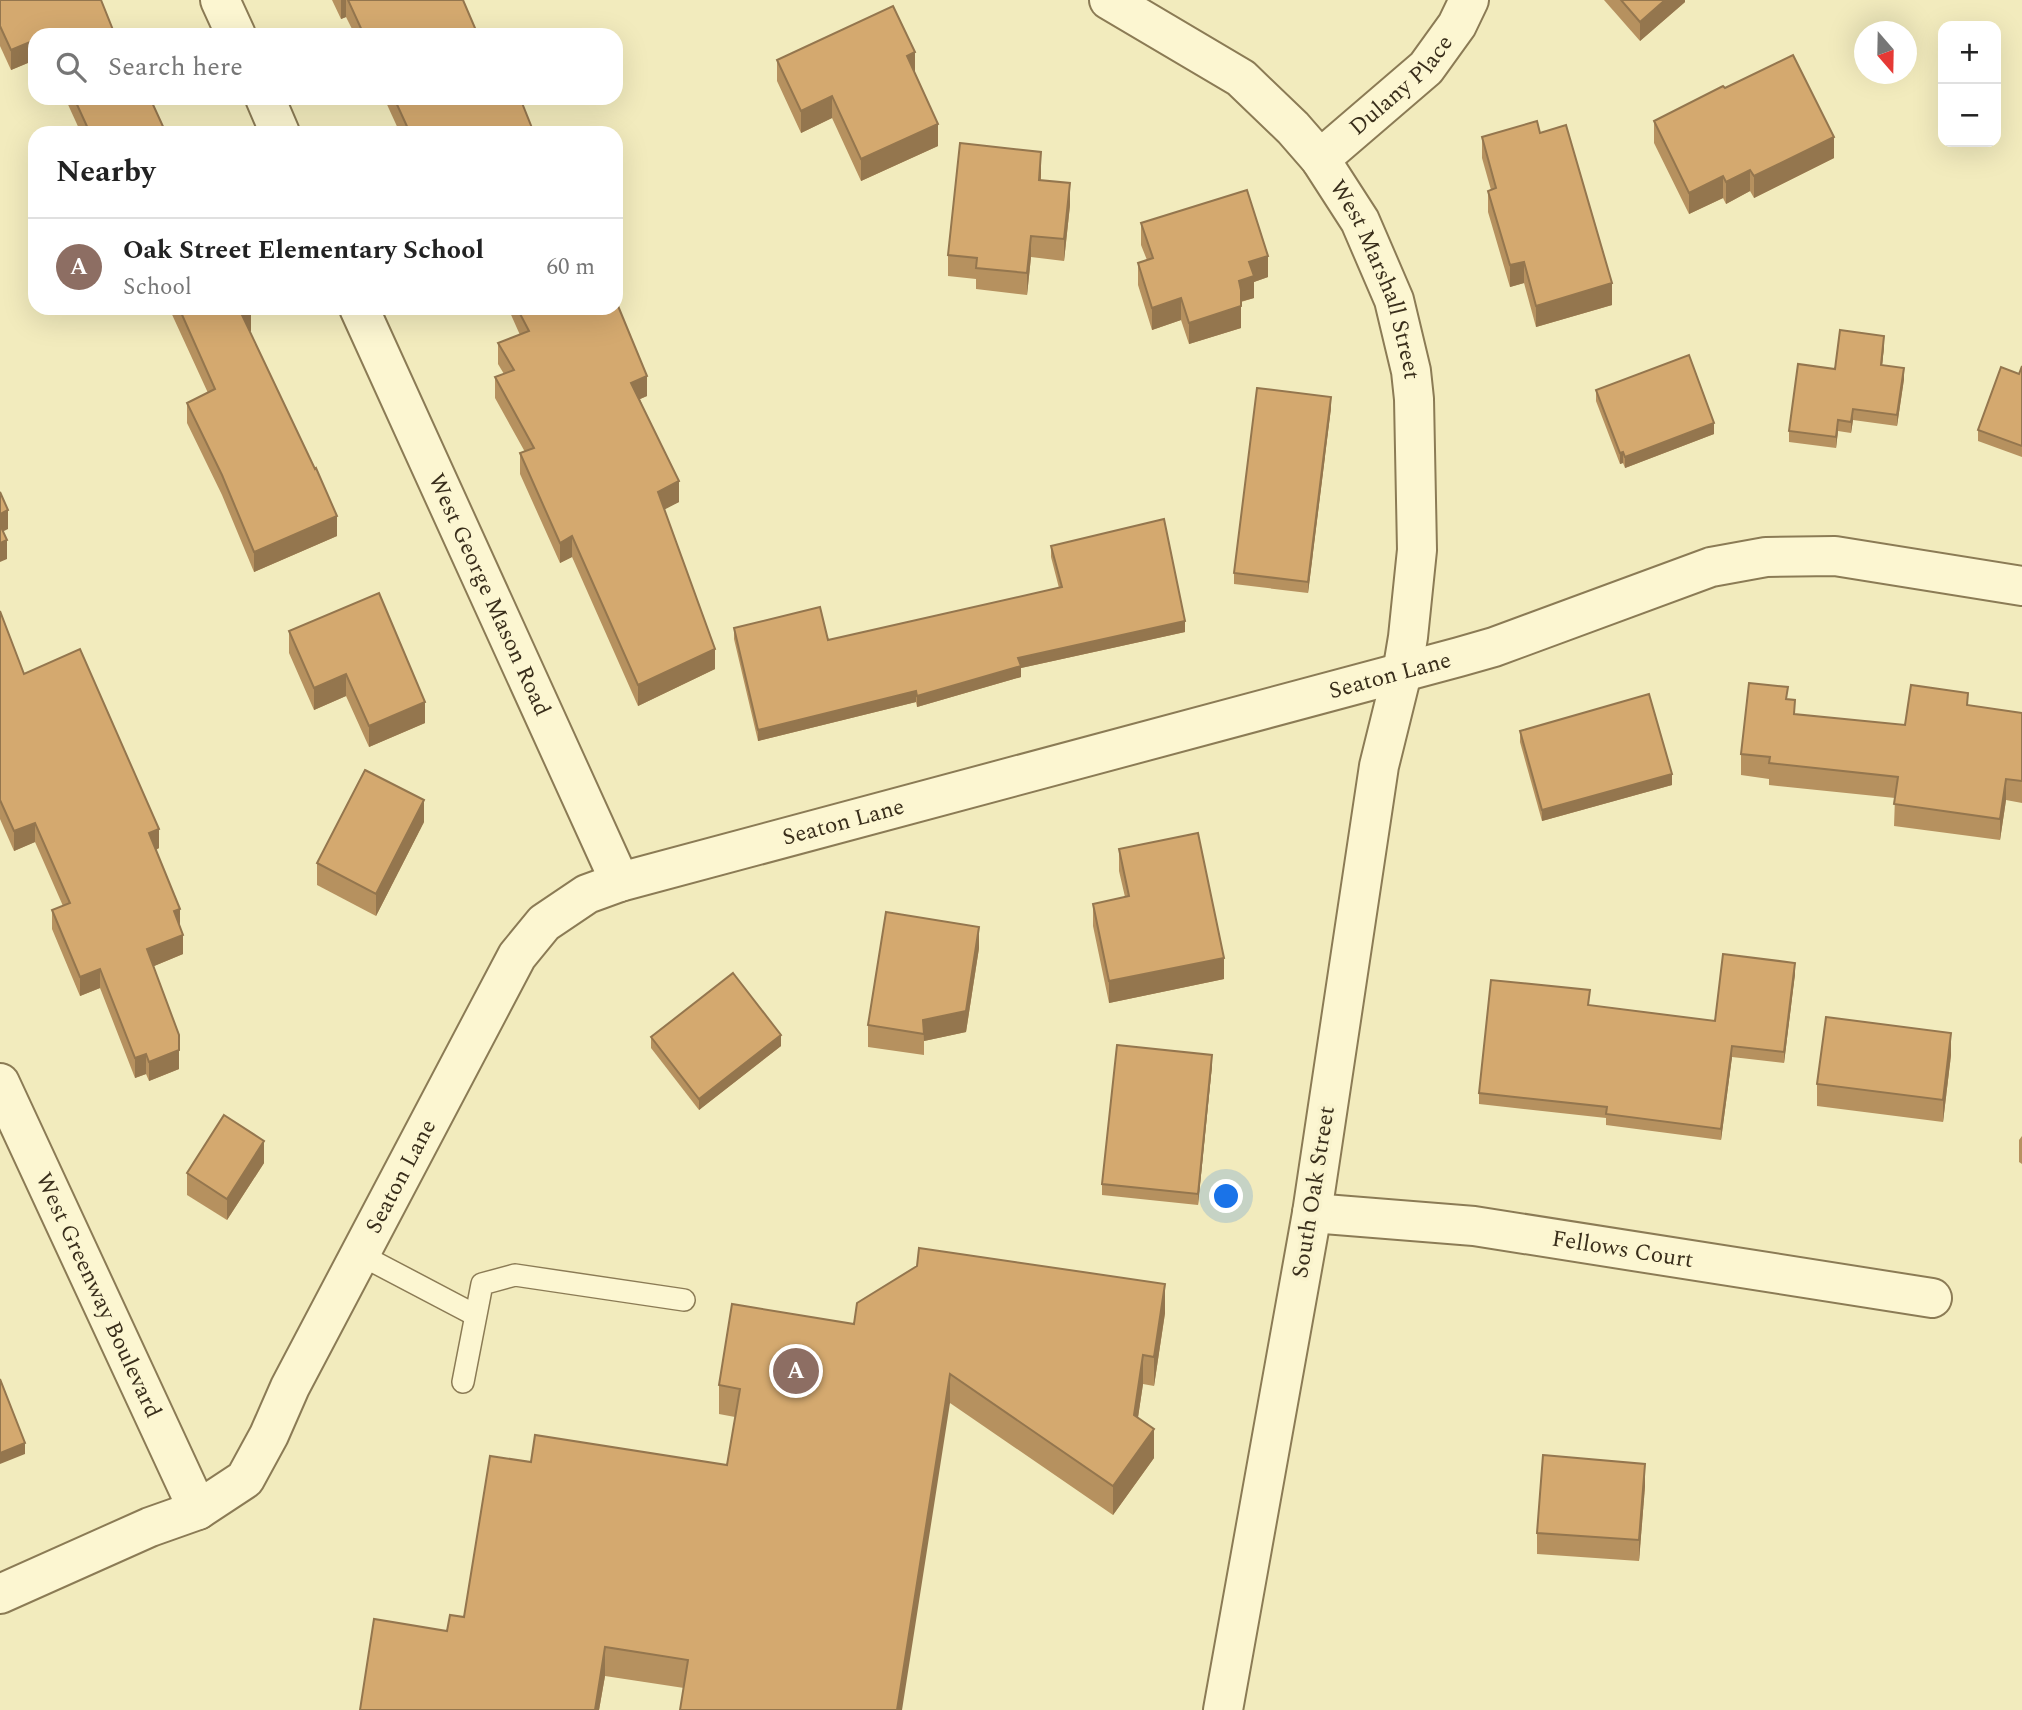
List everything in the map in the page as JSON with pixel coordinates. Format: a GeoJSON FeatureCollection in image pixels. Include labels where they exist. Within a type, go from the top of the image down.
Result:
{"type":"FeatureCollection","features":[{"type":"Feature","properties":{"kind":"street"},"geometry":{"type":"LineString","coordinates":[[220,0],[233,28]]}},
{"type":"Feature","properties":{"kind":"street","name":"West Marshall Street"},"geometry":{"type":"LineString","coordinates":[[1109,0],[1241,78],[1293,128],[1320,159],[1360,221],[1390,289],[1414,399],[1417,550],[1402,673]]}},
{"type":"Feature","properties":{"kind":"street","name":"Dulany Place"},"geometry":{"type":"LineString","coordinates":[[1320,159],[1426,68],[1457,25],[1469,0]]}},
{"type":"Feature","properties":{"kind":"street"},"geometry":{"type":"LineString","coordinates":[[268,105],[278,126]]}},
{"type":"Feature","properties":{"kind":"street","name":"West George Mason Road"},"geometry":{"type":"LineString","coordinates":[[362,315],[620,882]]}},
{"type":"Feature","properties":{"kind":"street","name":"Seaton Lane"},"geometry":{"type":"LineString","coordinates":[[0,1594],[150,1527],[198,1510],[245,1479],[359,1254],[517,956],[544,923],[587,894],[620,882],[1494,647],[1711,566],[1766,557],[1835,556],[2022,586]]}},
{"type":"Feature","properties":{"kind":"street","name":"South Oak Street"},"geometry":{"type":"LineString","coordinates":[[1223,1710],[1312,1213],[1379,766],[1402,673]]}},
{"type":"Feature","properties":{"kind":"street","name":"West Greenway Boulevard"},"geometry":{"type":"LineString","coordinates":[[0,1083],[198,1510]]}},
{"type":"Feature","properties":{"kind":"street","name":"Fellows Court"},"geometry":{"type":"LineString","coordinates":[[1312,1213],[1474,1226],[1932,1298]]}},
{"type":"Feature","properties":{"kind":"lane"},"geometry":{"type":"LineString","coordinates":[[359,1254],[475,1315]]}},
{"type":"Feature","properties":{"kind":"lane"},"geometry":{"type":"LineString","coordinates":[[463,1382],[482,1284],[515,1275],[684,1300]]}},
{"type":"Feature","properties":{"kind":"building"},"geometry":{"type":"Polygon","coordinates":[[[0,0],[101,0],[112,28],[28,28],[28,43],[11,50],[0,26],[0,0]]]}},
{"type":"Feature","properties":{"kind":"building"},"geometry":{"type":"Polygon","coordinates":[[[348,0],[463,0],[475,28],[361,28],[348,0]]]}},
{"type":"Feature","properties":{"kind":"building"},"geometry":{"type":"Polygon","coordinates":[[[1621,0],[1665,0],[1640,22],[1621,0]]]}},
{"type":"Feature","properties":{"kind":"building"},"geometry":{"type":"Polygon","coordinates":[[[893,6],[915,52],[907,56],[938,124],[861,159],[832,96],[801,111],[777,60],[893,6]]]}},
{"type":"Feature","properties":{"kind":"building"},"geometry":{"type":"Polygon","coordinates":[[[1793,55],[1834,137],[1754,176],[1750,170],[1726,182],[1723,176],[1689,193],[1654,121],[1793,55]]]}},
{"type":"Feature","properties":{"kind":"building"},"geometry":{"type":"Polygon","coordinates":[[[77,105],[153,105],[163,126],[87,126],[77,105]]]}},
{"type":"Feature","properties":{"kind":"building"},"geometry":{"type":"Polygon","coordinates":[[[397,105],[523,105],[531,126],[407,126],[397,105]]]}},
{"type":"Feature","properties":{"kind":"building"},"geometry":{"type":"Polygon","coordinates":[[[1537,121],[1540,133],[1566,125],[1612,283],[1536,306],[1524,262],[1510,265],[1488,191],[1496,188],[1482,137],[1537,121]]]}},
{"type":"Feature","properties":{"kind":"building"},"geometry":{"type":"Polygon","coordinates":[[[960,143],[1041,152],[1039,180],[1070,183],[1064,239],[1031,236],[1027,273],[976,268],[977,258],[948,255],[960,143]]]}},
{"type":"Feature","properties":{"kind":"building"},"geometry":{"type":"Polygon","coordinates":[[[1247,190],[1268,256],[1249,262],[1254,276],[1239,281],[1241,306],[1189,323],[1181,298],[1152,308],[1138,263],[1153,258],[1141,223],[1247,190]]]}},
{"type":"Feature","properties":{"kind":"building"},"geometry":{"type":"Polygon","coordinates":[[[182,315],[242,315],[337,516],[254,552],[222,475],[187,403],[215,389],[182,315]]]}},
{"type":"Feature","properties":{"kind":"building"},"geometry":{"type":"Polygon","coordinates":[[[521,315],[622,315],[647,376],[631,383],[679,481],[658,492],[715,649],[638,685],[572,536],[560,543],[520,453],[534,448],[495,377],[514,370],[498,343],[529,331],[521,315]]]}},
{"type":"Feature","properties":{"kind":"building"},"geometry":{"type":"Polygon","coordinates":[[[1840,330],[1884,336],[1881,365],[1904,368],[1897,415],[1853,409],[1851,422],[1838,420],[1836,437],[1789,431],[1798,364],[1835,369],[1840,330]]]}},
{"type":"Feature","properties":{"kind":"building"},"geometry":{"type":"Polygon","coordinates":[[[1689,355],[1714,423],[1625,457],[1623,452],[1620,453],[1596,390],[1689,355]]]}},
{"type":"Feature","properties":{"kind":"building"},"geometry":{"type":"Polygon","coordinates":[[[2022,366],[2022,446],[1978,430],[2001,367],[2019,374],[2022,366]]]}},
{"type":"Feature","properties":{"kind":"building"},"geometry":{"type":"Polygon","coordinates":[[[1257,388],[1331,397],[1308,582],[1234,573],[1257,388]]]}},
{"type":"Feature","properties":{"kind":"building"},"geometry":{"type":"Polygon","coordinates":[[[0,492],[8,510],[0,514],[0,492]]]}},
{"type":"Feature","properties":{"kind":"building"},"geometry":{"type":"Polygon","coordinates":[[[1164,519],[1185,621],[1018,658],[1021,666],[917,696],[916,691],[758,730],[734,628],[820,607],[828,640],[1062,587],[1051,546],[1164,519]]]}},
{"type":"Feature","properties":{"kind":"building"},"geometry":{"type":"Polygon","coordinates":[[[0,525],[7,540],[0,543],[0,525]]]}},
{"type":"Feature","properties":{"kind":"building"},"geometry":{"type":"Polygon","coordinates":[[[379,593],[425,702],[369,726],[346,674],[314,688],[289,631],[379,593]]]}},
{"type":"Feature","properties":{"kind":"building"},"geometry":{"type":"Polygon","coordinates":[[[0,611],[24,674],[80,649],[159,829],[149,833],[180,909],[174,911],[183,935],[147,949],[179,1035],[179,1050],[149,1062],[146,1054],[135,1058],[100,969],[80,977],[52,910],[70,903],[35,823],[14,831],[0,800],[0,611]]]}},
{"type":"Feature","properties":{"kind":"building"},"geometry":{"type":"Polygon","coordinates":[[[1749,683],[1788,687],[1786,699],[1795,700],[1794,714],[1905,725],[1911,685],[1968,693],[1967,705],[2022,713],[2022,781],[2006,779],[2000,819],[1894,804],[1898,777],[1769,763],[1770,757],[1741,754],[1749,683]]]}},
{"type":"Feature","properties":{"kind":"building"},"geometry":{"type":"Polygon","coordinates":[[[1649,694],[1672,774],[1542,810],[1520,731],[1649,694]]]}},
{"type":"Feature","properties":{"kind":"building"},"geometry":{"type":"Polygon","coordinates":[[[365,770],[424,800],[376,894],[317,863],[365,770]]]}},
{"type":"Feature","properties":{"kind":"building"},"geometry":{"type":"Polygon","coordinates":[[[1198,833],[1224,958],[1109,981],[1093,904],[1129,896],[1119,849],[1198,833]]]}},
{"type":"Feature","properties":{"kind":"building"},"geometry":{"type":"Polygon","coordinates":[[[886,912],[979,927],[966,1011],[923,1020],[924,1034],[868,1025],[886,912]]]}},
{"type":"Feature","properties":{"kind":"building"},"geometry":{"type":"Polygon","coordinates":[[[1723,954],[1795,963],[1784,1052],[1732,1046],[1721,1129],[1606,1114],[1607,1107],[1479,1093],[1491,980],[1590,990],[1588,1005],[1715,1021],[1723,954]]]}},
{"type":"Feature","properties":{"kind":"building"},"geometry":{"type":"Polygon","coordinates":[[[733,973],[781,1035],[699,1099],[651,1037],[733,973]]]}},
{"type":"Feature","properties":{"kind":"building"},"geometry":{"type":"Polygon","coordinates":[[[1826,1017],[1951,1033],[1943,1100],[1817,1084],[1826,1017]]]}},
{"type":"Feature","properties":{"kind":"building"},"geometry":{"type":"Polygon","coordinates":[[[1117,1045],[1212,1055],[1198,1194],[1102,1184],[1117,1045]]]}},
{"type":"Feature","properties":{"kind":"building"},"geometry":{"type":"Polygon","coordinates":[[[224,1115],[264,1141],[227,1199],[187,1173],[224,1115]]]}},
{"type":"Feature","properties":{"kind":"building"},"geometry":{"type":"Polygon","coordinates":[[[919,1248],[1165,1284],[1154,1357],[1143,1355],[1134,1415],[1154,1429],[1113,1486],[950,1374],[897,1710],[680,1710],[688,1660],[605,1647],[595,1710],[360,1710],[374,1619],[447,1631],[450,1615],[464,1617],[490,1456],[531,1462],[535,1435],[727,1465],[740,1389],[719,1385],[732,1304],[854,1324],[857,1303],[917,1266],[919,1248]]]}},
{"type":"Feature","properties":{"kind":"building"},"geometry":{"type":"Polygon","coordinates":[[[0,1379],[25,1443],[0,1453],[0,1379]]]}},
{"type":"Feature","properties":{"kind":"building"},"geometry":{"type":"Polygon","coordinates":[[[1543,1455],[1645,1464],[1639,1540],[1537,1533],[1543,1455]]]}},
{"type":"Feature","properties":{"kind":"place","name":"Oak Street Elementary School"},"geometry":{"type":"Point","coordinates":[796,1371]}}]}
